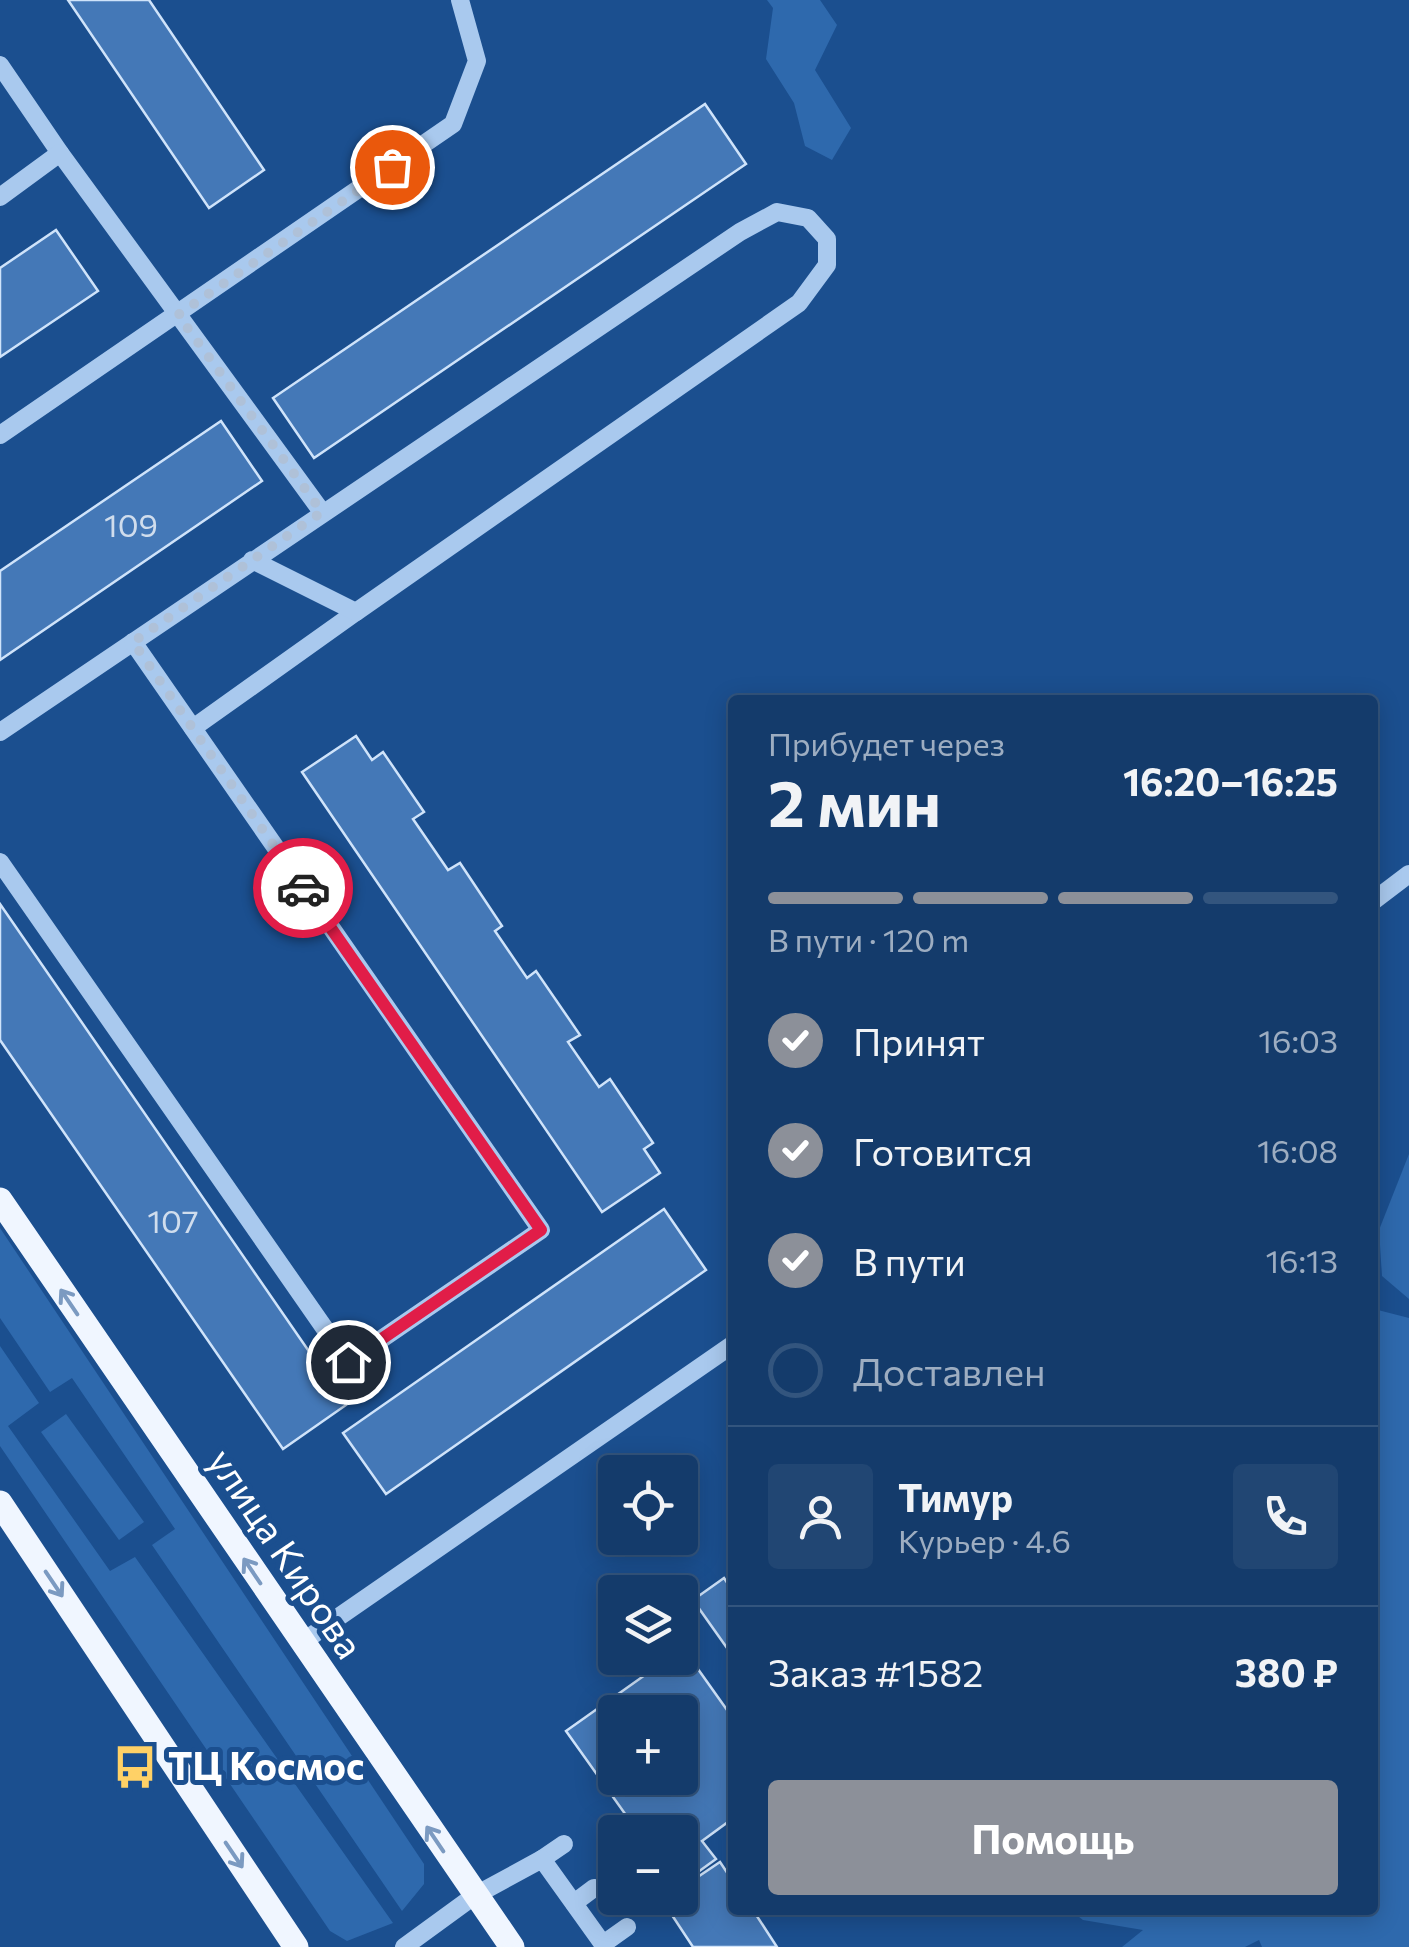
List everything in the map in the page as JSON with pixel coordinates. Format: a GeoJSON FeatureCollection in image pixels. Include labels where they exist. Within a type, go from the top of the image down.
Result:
{"type":"FeatureCollection","features":[{"type":"Feature","properties":{"kind":"main road","name":"улица Кирова"},"geometry":{"type":"LineString","coordinates":[[0,1200],[512,1947]]}},
{"type":"Feature","properties":{"kind":"main road"},"geometry":{"type":"LineString","coordinates":[[0,1503],[296,1947]]}},
{"type":"Feature","properties":{"kind":"street"},"geometry":{"type":"LineString","coordinates":[[0,435],[454,124],[477,61],[460,0]]}},
{"type":"Feature","properties":{"kind":"street"},"geometry":{"type":"LineString","coordinates":[[0,65],[322,512]]}},
{"type":"Feature","properties":{"kind":"street"},"geometry":{"type":"LineString","coordinates":[[0,197],[60,152]]}},
{"type":"Feature","properties":{"kind":"street"},"geometry":{"type":"LineString","coordinates":[[0,732],[740,232],[777,212],[808,218],[826,239],[827,265],[799,303],[192,728]]}},
{"type":"Feature","properties":{"kind":"street"},"geometry":{"type":"LineString","coordinates":[[252,560],[356,612]]}},
{"type":"Feature","properties":{"kind":"street"},"geometry":{"type":"LineString","coordinates":[[0,862],[348,1362],[541,1230],[133,642]]}},
{"type":"Feature","properties":{"kind":"street"},"geometry":{"type":"LineString","coordinates":[[1378,897],[1409,874]]}},
{"type":"Feature","properties":{"kind":"street"},"geometry":{"type":"LineString","coordinates":[[300,1643],[728,1348]]}},
{"type":"Feature","properties":{"kind":"street"},"geometry":{"type":"LineString","coordinates":[[404,1947],[474,1896],[564,1844]]}},
{"type":"Feature","properties":{"kind":"street"},"geometry":{"type":"LineString","coordinates":[[542,1859],[604,1946],[626,1927]]}},
{"type":"Feature","properties":{"kind":"street"},"geometry":{"type":"LineString","coordinates":[[574,1903],[594,1888]]}},
{"type":"Feature","properties":{"kind":"shaded area"},"geometry":{"type":"Polygon","coordinates":[[[767,0],[820,0],[837,25],[815,70],[851,128],[832,160],[805,146],[794,103],[766,59],[773,8],[767,0]]]}},
{"type":"Feature","properties":{"kind":"shaded area"},"geometry":{"type":"Polygon","coordinates":[[[1409,1154],[1409,1299],[1382,1276],[1379,1230],[1409,1154]]]}},
{"type":"Feature","properties":{"kind":"shaded area"},"geometry":{"type":"Polygon","coordinates":[[[0,1228],[424,1864],[424,1884],[402,1911],[152,1545],[175,1529],[72,1378],[50,1392],[0,1318],[0,1228]]]}},
{"type":"Feature","properties":{"kind":"shaded area"},"geometry":{"type":"Polygon","coordinates":[[[1378,1310],[1409,1318],[1409,1947],[1262,1947],[1259,1940],[1245,1947],[1122,1947],[1143,1930],[1083,1920],[1076,1915],[1378,1915],[1378,1310]]]}},
{"type":"Feature","properties":{"kind":"shaded area"},"geometry":{"type":"Polygon","coordinates":[[[0,1346],[39,1403],[8,1426],[110,1571],[135,1557],[393,1923],[347,1941],[330,1931],[0,1446],[0,1346]]]}},
{"type":"Feature","properties":{"kind":"shaded area"},"geometry":{"type":"Polygon","coordinates":[[[66,1414],[144,1522],[119,1540],[41,1432],[66,1414]]]}},
{"type":"Feature","properties":{"kind":"building"},"geometry":{"type":"Polygon","coordinates":[[[68,0],[149,0],[264,170],[209,208],[68,0]]]}},
{"type":"Feature","properties":{"kind":"building"},"geometry":{"type":"Polygon","coordinates":[[[705,104],[746,164],[314,458],[273,398],[705,104]]]}},
{"type":"Feature","properties":{"kind":"building"},"geometry":{"type":"Polygon","coordinates":[[[56,230],[98,291],[0,357],[0,268],[56,230]]]}},
{"type":"Feature","properties":{"kind":"building"},"geometry":{"type":"Polygon","coordinates":[[[221,421],[262,481],[0,660],[0,571],[221,421]]]}},
{"type":"Feature","properties":{"kind":"building"},"geometry":{"type":"Polygon","coordinates":[[[356,736],[372,760],[383,752],[424,812],[413,819],[448,870],[460,863],[502,926],[495,931],[527,978],[536,971],[580,1035],[568,1042],[599,1087],[610,1079],[653,1143],[644,1149],[660,1173],[602,1212],[302,772],[356,736]]]}},
{"type":"Feature","properties":{"kind":"building"},"geometry":{"type":"Polygon","coordinates":[[[0,904],[346,1405],[283,1449],[0,1040],[0,904]]]}},
{"type":"Feature","properties":{"kind":"building"},"geometry":{"type":"Polygon","coordinates":[[[664,1209],[706,1270],[386,1494],[343,1433],[664,1209]]]}},
{"type":"Feature","properties":{"kind":"building"},"geometry":{"type":"Polygon","coordinates":[[[724,1578],[728,1584],[728,1649],[698,1607],[698,1596],[724,1578]]]}},
{"type":"Feature","properties":{"kind":"building"},"geometry":{"type":"Polygon","coordinates":[[[698,1669],[728,1711],[728,1822],[702,1841],[716,1859],[698,1872],[698,1815],[626,1815],[612,1795],[698,1795],[698,1695],[617,1695],[645,1675],[698,1675],[698,1669]]]}},
{"type":"Feature","properties":{"kind":"building"},"geometry":{"type":"Polygon","coordinates":[[[598,1708],[598,1776],[566,1731],[598,1708]]]}},
{"type":"Feature","properties":{"kind":"building"},"geometry":{"type":"Polygon","coordinates":[[[720,1862],[728,1874],[728,1915],[756,1915],[777,1947],[693,1947],[672,1915],[698,1915],[698,1877],[720,1862]]]}},
{"type":"Feature","properties":{"kind":"way so far"},"geometry":{"type":"LineString","coordinates":[[303,888],[133,642],[322,512],[178,315],[392,167]]}},
{"type":"Feature","properties":{"kind":"place","name":"ТЦ Космос"},"geometry":{"type":"Point","coordinates":[135,1767]}},
{"type":"Feature","properties":{"kind":"route"},"geometry":{"type":"LineString","coordinates":[[303,888],[541,1230],[348,1362]]}}]}
